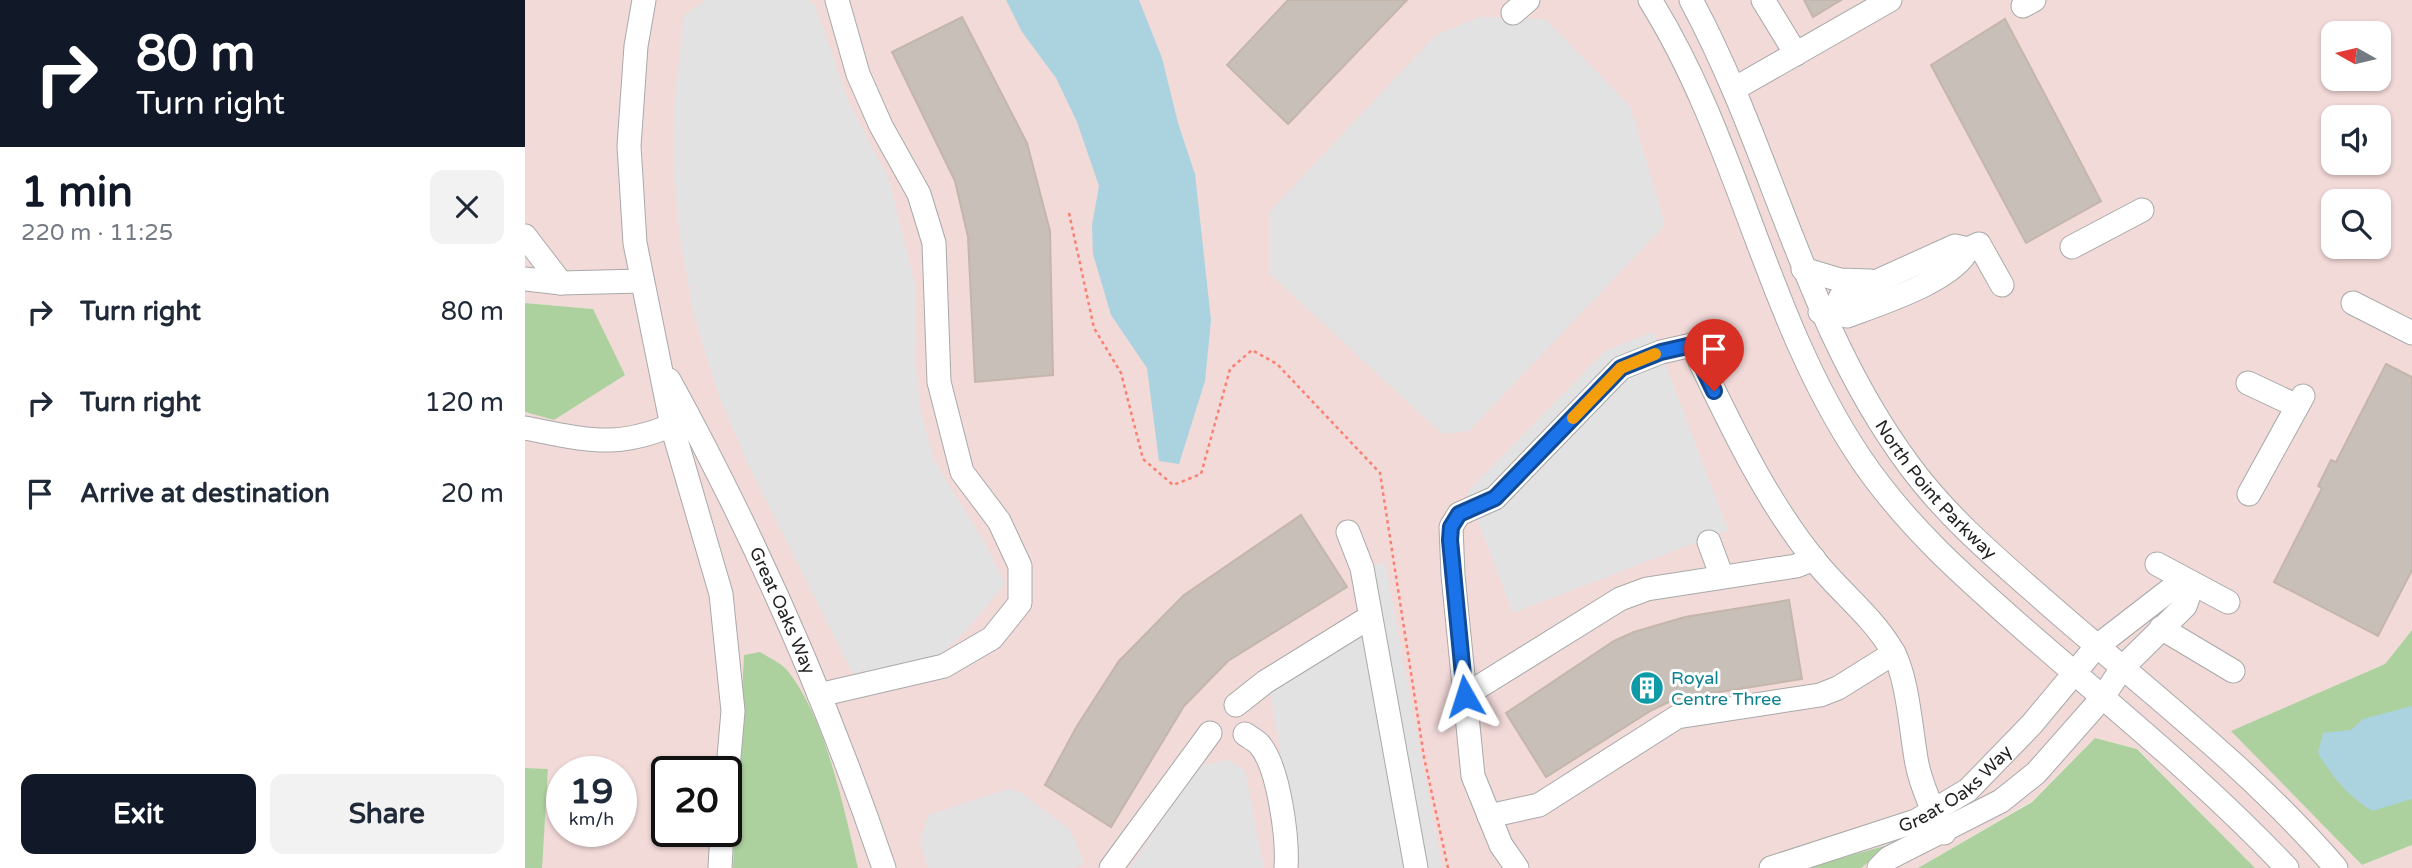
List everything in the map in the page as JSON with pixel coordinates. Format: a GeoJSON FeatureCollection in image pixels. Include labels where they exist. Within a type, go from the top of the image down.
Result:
{"type":"FeatureCollection","features":[{"type":"Feature","properties":{"kind":"street","name":"Great Oaks Way"},"geometry":{"type":"LineString","coordinates":[[644,0],[636,46],[629,146],[632,206],[642,281],[659,362],[681,422],[722,594],[733,711],[729,756]]}},
{"type":"Feature","properties":{"kind":"street"},"geometry":{"type":"LineString","coordinates":[[819,695],[944,666],[992,638],[1020,603],[1020,566],[999,521],[962,472],[939,382],[934,243],[919,194],[881,126],[858,74],[837,0]]}},
{"type":"Feature","properties":{"kind":"street","name":"North Point Parkway"},"geometry":{"type":"LineString","coordinates":[[1650,0],[1689,72],[1789,327],[1845,434],[1879,485],[1932,547],[2238,816],[2287,868]]}},
{"type":"Feature","properties":{"kind":"street","name":"North Point Parkway"},"geometry":{"type":"LineString","coordinates":[[1691,0],[1734,89],[1804,269],[1829,309],[1877,420],[1933,495],[1998,561],[2238,766],[2336,868]]}},
{"type":"Feature","properties":{"kind":"street"},"geometry":{"type":"LineString","coordinates":[[1763,0],[1796,54]]}},
{"type":"Feature","properties":{"kind":"street"},"geometry":{"type":"LineString","coordinates":[[1734,89],[1890,0]]}},
{"type":"Feature","properties":{"kind":"street"},"geometry":{"type":"LineString","coordinates":[[2072,247],[2142,210]]}},
{"type":"Feature","properties":{"kind":"street"},"geometry":{"type":"LineString","coordinates":[[525,236],[561,283]]}},
{"type":"Feature","properties":{"kind":"street"},"geometry":{"type":"LineString","coordinates":[[1968,249],[1962,262],[1901,296],[1847,316],[1829,309],[1840,298],[1955,246],[1968,249],[1979,244],[2003,285]]}},
{"type":"Feature","properties":{"kind":"street"},"geometry":{"type":"LineString","coordinates":[[1804,269],[1840,280],[1877,282]]}},
{"type":"Feature","properties":{"kind":"street"},"geometry":{"type":"LineString","coordinates":[[525,279],[561,283],[642,281]]}},
{"type":"Feature","properties":{"kind":"street"},"geometry":{"type":"LineString","coordinates":[[2353,303],[2412,333]]}},
{"type":"Feature","properties":{"kind":"street"},"geometry":{"type":"LineString","coordinates":[[1517,868],[1501,845],[1473,776],[1450,540],[1451,527],[1459,514],[1495,498],[1621,368],[1661,352],[1692,345],[1736,437],[1814,559],[1878,629],[1894,653],[1910,716],[1918,765],[1932,810],[1944,833]]}},
{"type":"Feature","properties":{"kind":"street"},"geometry":{"type":"LineString","coordinates":[[2248,383],[2300,401],[2249,494]]}},
{"type":"Feature","properties":{"kind":"street","name":"Great Oaks Way"},"geometry":{"type":"LineString","coordinates":[[681,422],[770,584],[846,757],[884,868]]}},
{"type":"Feature","properties":{"kind":"street"},"geometry":{"type":"LineString","coordinates":[[525,428],[590,441],[632,440],[681,422]]}},
{"type":"Feature","properties":{"kind":"street"},"geometry":{"type":"LineString","coordinates":[[1347,532],[1362,568],[1416,868]]}},
{"type":"Feature","properties":{"kind":"street"},"geometry":{"type":"LineString","coordinates":[[1709,542],[1722,577]]}},
{"type":"Feature","properties":{"kind":"street"},"geometry":{"type":"LineString","coordinates":[[1465,696],[1620,599],[1647,589],[1796,566],[1814,559]]}},
{"type":"Feature","properties":{"kind":"street"},"geometry":{"type":"LineString","coordinates":[[2157,564],[2228,602]]}},
{"type":"Feature","properties":{"kind":"street","name":"Great Oaks Way"},"geometry":{"type":"LineString","coordinates":[[1771,868],[1916,821],[1968,790],[2075,675],[2097,647],[2171,589],[2193,584]]}},
{"type":"Feature","properties":{"kind":"street","name":"Great Oaks Way"},"geometry":{"type":"LineString","coordinates":[[1879,868],[1889,858],[1944,833],[2001,801],[2036,773],[2103,697],[2122,668],[2185,606],[2193,584]]}},
{"type":"Feature","properties":{"kind":"street"},"geometry":{"type":"LineString","coordinates":[[1236,705],[1265,682],[1370,617]]}},
{"type":"Feature","properties":{"kind":"street"},"geometry":{"type":"LineString","coordinates":[[2161,628],[2232,671]]}},
{"type":"Feature","properties":{"kind":"street"},"geometry":{"type":"LineString","coordinates":[[1489,816],[1539,805],[1677,717],[1820,695],[1838,688],[1894,653]]}},
{"type":"Feature","properties":{"kind":"street"},"geometry":{"type":"LineString","coordinates":[[1111,868],[1210,733]]}},
{"type":"Feature","properties":{"kind":"street"},"geometry":{"type":"LineString","coordinates":[[1245,734],[1259,744],[1271,769],[1282,813],[1286,868]]}},
{"type":"Feature","properties":{"kind":"street"},"geometry":{"type":"LineString","coordinates":[[720,868],[721,847]]}},
{"type":"Feature","properties":{"kind":"path"},"geometry":{"type":"LineString","coordinates":[[1069,214],[1094,328],[1121,373],[1143,459],[1173,485],[1201,474],[1230,369],[1252,351],[1277,364],[1380,473],[1424,757],[1448,868]]}},
{"type":"Feature","properties":{"kind":"shaded area"},"geometry":{"type":"Polygon","coordinates":[[[525,0],[2412,0],[2412,630],[2385,664],[2232,731],[2362,865],[2412,845],[2412,868],[2255,868],[2138,749],[2095,738],[2032,801],[1918,868],[540,868],[546,794],[546,847],[637,847],[637,756],[546,756],[546,770],[525,768],[525,412],[554,420],[593,309],[525,303],[525,0]]]}},
{"type":"Feature","properties":{"kind":"shaded area"},"geometry":{"type":"Polygon","coordinates":[[[705,0],[808,0],[815,5],[849,103],[889,179],[915,285],[916,368],[921,413],[934,460],[986,545],[1005,584],[965,632],[941,654],[853,674],[747,462],[718,393],[694,316],[679,232],[673,161],[675,94],[684,15],[705,0]]]}},
{"type":"Feature","properties":{"kind":"shaded area"},"geometry":{"type":"Polygon","coordinates":[[[1480,17],[1545,19],[1630,106],[1665,225],[1469,431],[1442,434],[1269,273],[1270,211],[1436,35],[1480,17]]]}},
{"type":"Feature","properties":{"kind":"shaded area"},"geometry":{"type":"Polygon","coordinates":[[[1653,332],[1728,530],[1513,613],[1467,492],[1605,351],[1653,332]]]}},
{"type":"Feature","properties":{"kind":"shaded area"},"geometry":{"type":"Polygon","coordinates":[[[1385,562],[1442,868],[1299,868],[1270,690],[1362,630],[1369,567],[1385,562]]]}},
{"type":"Feature","properties":{"kind":"shaded area"},"geometry":{"type":"Polygon","coordinates":[[[1229,760],[1245,771],[1264,868],[1130,868],[1198,766],[1229,760]]]}},
{"type":"Feature","properties":{"kind":"shaded area"},"geometry":{"type":"Polygon","coordinates":[[[1008,789],[1022,793],[1071,831],[1084,864],[1073,868],[928,868],[920,842],[928,815],[1008,789]]]}},
{"type":"Feature","properties":{"kind":"green space"},"geometry":{"type":"Polygon","coordinates":[[[525,303],[593,309],[625,375],[554,420],[525,412],[525,303]]]}},
{"type":"Feature","properties":{"kind":"green space"},"geometry":{"type":"Polygon","coordinates":[[[2412,630],[2412,845],[2362,865],[2231,731],[2385,664],[2412,630]]]}},
{"type":"Feature","properties":{"kind":"green space"},"geometry":{"type":"Polygon","coordinates":[[[760,652],[778,663],[787,670],[801,690],[813,713],[832,765],[858,868],[733,868],[734,847],[742,847],[742,756],[739,756],[744,655],[760,652]]]}},
{"type":"Feature","properties":{"kind":"green space"},"geometry":{"type":"Polygon","coordinates":[[[2095,738],[2137,749],[2255,868],[1918,868],[2032,802],[2095,738]]]}},
{"type":"Feature","properties":{"kind":"green space"},"geometry":{"type":"Polygon","coordinates":[[[525,768],[546,769],[542,868],[525,868],[525,768]]]}},
{"type":"Feature","properties":{"kind":"green space"},"geometry":{"type":"Polygon","coordinates":[[[1892,844],[1861,868],[1804,868],[1892,844]]]}},
{"type":"Feature","properties":{"kind":"water"},"geometry":{"type":"Polygon","coordinates":[[[1006,0],[1139,0],[1162,58],[1178,123],[1195,174],[1211,320],[1205,381],[1179,464],[1159,461],[1147,368],[1111,315],[1093,254],[1092,225],[1099,186],[1077,122],[1056,78],[1022,32],[1006,0]]]}},
{"type":"Feature","properties":{"kind":"water"},"geometry":{"type":"Polygon","coordinates":[[[2412,706],[2412,799],[2372,811],[2348,792],[2318,753],[2323,733],[2351,730],[2363,719],[2412,706]]]}},
{"type":"Feature","properties":{"kind":"building"},"geometry":{"type":"Polygon","coordinates":[[[1288,0],[1407,0],[1288,124],[1227,65],[1288,0]]]}},
{"type":"Feature","properties":{"kind":"building"},"geometry":{"type":"Polygon","coordinates":[[[1804,0],[1841,0],[1813,17],[1804,0]]]}},
{"type":"Feature","properties":{"kind":"building"},"geometry":{"type":"Polygon","coordinates":[[[962,17],[1027,143],[1050,231],[1053,375],[975,382],[968,237],[955,181],[892,52],[962,17]]]}},
{"type":"Feature","properties":{"kind":"building"},"geometry":{"type":"Polygon","coordinates":[[[2005,19],[2101,201],[2026,243],[1931,65],[2005,19]]]}},
{"type":"Feature","properties":{"kind":"building"},"geometry":{"type":"Polygon","coordinates":[[[2386,364],[2412,377],[2412,570],[2378,636],[2274,582],[2322,488],[2318,486],[2331,460],[2336,462],[2386,364]]]}},
{"type":"Feature","properties":{"kind":"building"},"geometry":{"type":"Polygon","coordinates":[[[1301,515],[1347,587],[1228,661],[1184,706],[1111,827],[1045,785],[1077,726],[1119,661],[1184,595],[1301,515]]]}},
{"type":"Feature","properties":{"kind":"building","name":"Royal Centre Three"},"geometry":{"type":"Polygon","coordinates":[[[1789,600],[1802,679],[1675,699],[1652,710],[1546,777],[1506,713],[1614,641],[1634,632],[1685,617],[1789,600]]]}},
{"type":"Feature","properties":{"kind":"slow traffic"},"geometry":{"type":"LineString","coordinates":[[1573,418],[1621,368],[1655,354]]}},
{"type":"Feature","properties":{"kind":"place","name":"Royal Centre Three"},"geometry":{"type":"Point","coordinates":[1647,688]}},
{"type":"Feature","properties":{"kind":"route"},"geometry":{"type":"LineString","coordinates":[[1465,696],[1450,540],[1451,527],[1459,514],[1495,498],[1621,368],[1661,352],[1692,345],[1714,391]]}}]}
